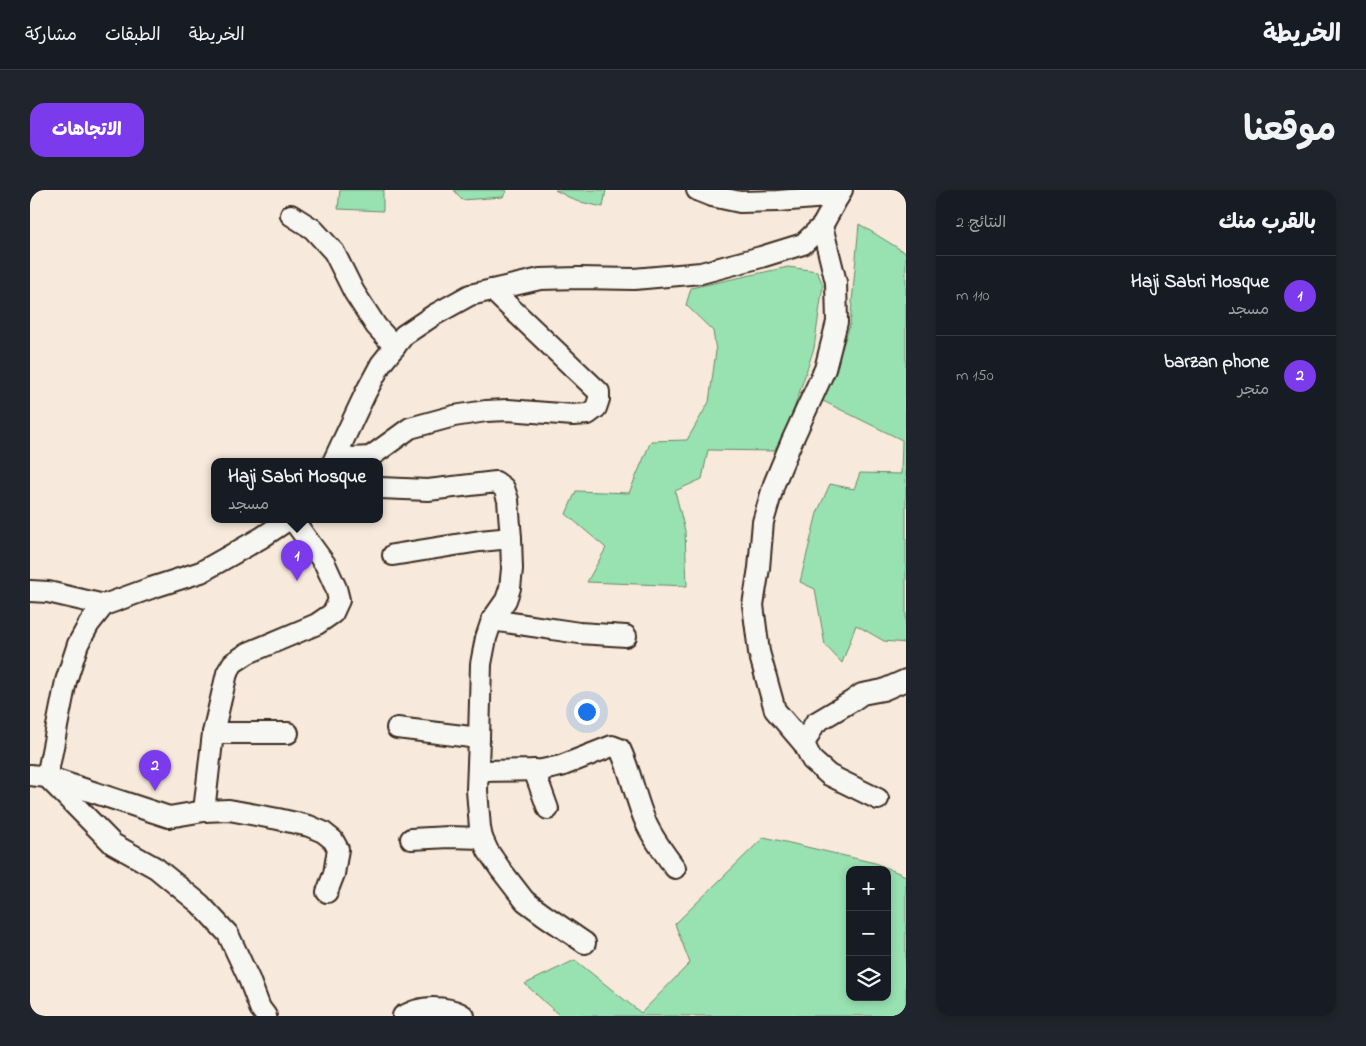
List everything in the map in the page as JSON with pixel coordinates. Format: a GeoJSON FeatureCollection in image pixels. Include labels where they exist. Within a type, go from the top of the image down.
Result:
{"type":"FeatureCollection","features":[{"type":"Feature","properties":{"kind":"street"},"geometry":{"type":"LineString","coordinates":[[697,190],[712,196],[740,202],[778,201],[840,193]]}},
{"type":"Feature","properties":{"kind":"street"},"geometry":{"type":"LineString","coordinates":[[492,290],[600,392],[600,399],[596,408],[588,414],[574,415],[508,410],[454,416],[410,428],[370,457],[336,458],[381,364],[404,335],[434,315],[470,296],[492,290],[540,279],[634,279],[701,274],[803,244],[822,226],[840,193]]}},
{"type":"Feature","properties":{"kind":"street"},"geometry":{"type":"LineString","coordinates":[[292,215],[313,229],[334,252],[354,292],[376,326],[395,347]]}},
{"type":"Feature","properties":{"kind":"street"},"geometry":{"type":"LineString","coordinates":[[822,226],[836,282],[837,322],[825,369],[790,443],[774,484],[764,522],[753,605],[759,652],[775,710],[804,744],[812,760],[829,775],[878,799]]}},
{"type":"Feature","properties":{"kind":"street"},"geometry":{"type":"LineString","coordinates":[[383,488],[428,490],[496,482],[504,488],[508,500],[512,569],[510,588],[506,600],[492,620],[481,664],[477,790],[480,828],[488,851],[525,900],[585,943]]}},
{"type":"Feature","properties":{"kind":"street"},"geometry":{"type":"LineString","coordinates":[[39,776],[78,644],[89,624],[104,605],[201,572],[284,523]]}},
{"type":"Feature","properties":{"kind":"street"},"geometry":{"type":"LineString","coordinates":[[204,811],[213,733],[226,674],[233,664],[248,653],[317,624],[333,613],[339,600],[336,588],[325,564],[295,523]]}},
{"type":"Feature","properties":{"kind":"street"},"geometry":{"type":"LineString","coordinates":[[392,555],[511,538]]}},
{"type":"Feature","properties":{"kind":"street"},"geometry":{"type":"LineString","coordinates":[[30,591],[48,592],[104,605]]}},
{"type":"Feature","properties":{"kind":"street"},"geometry":{"type":"LineString","coordinates":[[492,620],[579,633],[626,636]]}},
{"type":"Feature","properties":{"kind":"street"},"geometry":{"type":"LineString","coordinates":[[804,744],[814,723],[862,694],[884,690],[906,680]]}},
{"type":"Feature","properties":{"kind":"street"},"geometry":{"type":"LineString","coordinates":[[397,728],[480,738]]}},
{"type":"Feature","properties":{"kind":"street"},"geometry":{"type":"LineString","coordinates":[[213,733],[288,734]]}},
{"type":"Feature","properties":{"kind":"street"},"geometry":{"type":"LineString","coordinates":[[478,770],[534,770],[561,766],[612,746],[620,749],[627,764],[646,822],[654,839],[675,868]]}},
{"type":"Feature","properties":{"kind":"street"},"geometry":{"type":"LineString","coordinates":[[534,770],[548,810]]}},
{"type":"Feature","properties":{"kind":"street"},"geometry":{"type":"LineString","coordinates":[[39,776],[169,817],[204,811],[229,810],[309,826],[323,832],[333,840],[338,849],[334,874],[327,892]]}},
{"type":"Feature","properties":{"kind":"street"},"geometry":{"type":"LineString","coordinates":[[39,776],[113,844],[156,868],[200,904],[228,934],[260,1008],[266,1016]]}},
{"type":"Feature","properties":{"kind":"street"},"geometry":{"type":"LineString","coordinates":[[411,839],[482,838]]}},
{"type":"Feature","properties":{"kind":"street"},"geometry":{"type":"LineString","coordinates":[[403,1016],[419,1009],[440,1008],[464,1016]]}},
{"type":"Feature","properties":{"kind":"green space"},"geometry":{"type":"Polygon","coordinates":[[[340,190],[385,190],[383,191],[383,211],[338,209],[340,190]]]}},
{"type":"Feature","properties":{"kind":"green space"},"geometry":{"type":"Polygon","coordinates":[[[454,190],[507,190],[503,197],[462,200],[454,190]]]}},
{"type":"Feature","properties":{"kind":"green space"},"geometry":{"type":"Polygon","coordinates":[[[555,190],[606,190],[603,207],[576,201],[555,190]]]}},
{"type":"Feature","properties":{"kind":"green space"},"geometry":{"type":"Polygon","coordinates":[[[859,224],[906,253],[906,643],[884,641],[856,625],[842,663],[825,645],[815,589],[800,582],[817,513],[830,484],[854,489],[860,473],[901,474],[902,440],[823,401],[850,325],[859,224]]]}},
{"type":"Feature","properties":{"kind":"green space"},"geometry":{"type":"Polygon","coordinates":[[[788,267],[817,271],[823,285],[814,348],[788,427],[774,451],[708,450],[702,479],[675,491],[685,531],[687,586],[587,582],[606,548],[566,514],[576,491],[629,493],[651,441],[687,440],[709,402],[716,351],[713,331],[686,305],[691,288],[788,267]]]}},
{"type":"Feature","properties":{"kind":"green space"},"geometry":{"type":"Polygon","coordinates":[[[764,837],[882,866],[846,866],[846,1001],[891,1001],[891,870],[906,876],[906,1016],[560,1016],[525,984],[575,960],[641,1013],[690,963],[675,924],[764,837]]]}},
{"type":"Feature","properties":{"kind":"place","name":"Haji Sabri Mosque"},"geometry":{"type":"Point","coordinates":[297,581]}},
{"type":"Feature","properties":{"kind":"place","name":"barzan phone"},"geometry":{"type":"Point","coordinates":[155,791]}}]}
